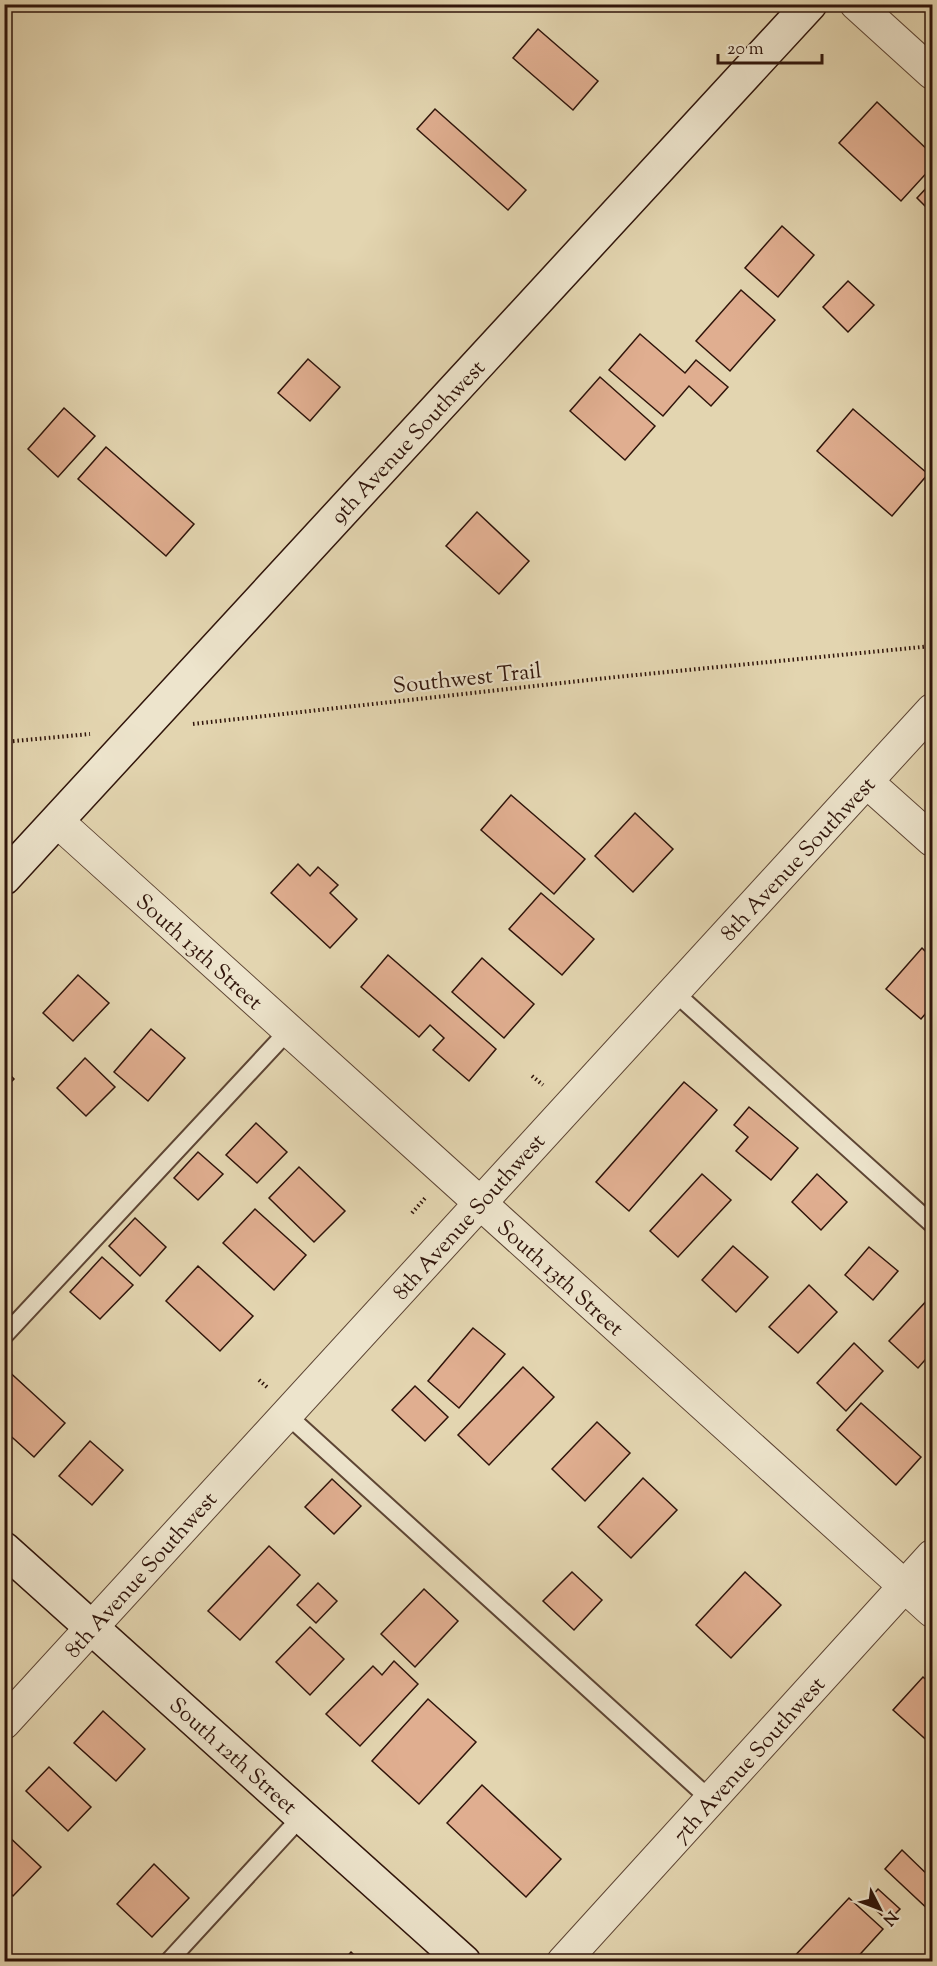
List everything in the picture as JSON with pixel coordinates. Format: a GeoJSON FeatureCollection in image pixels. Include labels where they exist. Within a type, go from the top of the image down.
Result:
{"type":"FeatureCollection","features":[{"type":"Feature","properties":{"kind":"street","name":"9th Avenue Southwest"},"geometry":{"type":"LineString","coordinates":[[4,878],[810,4]]}},
{"type":"Feature","properties":{"kind":"street"},"geometry":{"type":"LineString","coordinates":[[856,4],[933,73]]}},
{"type":"Feature","properties":{"kind":"street","name":"8th Avenue Southwest"},"geometry":{"type":"LineString","coordinates":[[4,1723],[933,710]]}},
{"type":"Feature","properties":{"kind":"street"},"geometry":{"type":"LineString","coordinates":[[867,782],[933,840]]}},
{"type":"Feature","properties":{"kind":"street","name":"South 13th Street"},"geometry":{"type":"LineString","coordinates":[[57,821],[933,1611]]}},
{"type":"Feature","properties":{"kind":"street","name":"South 12th Street"},"geometry":{"type":"LineString","coordinates":[[4,1549],[464,1962]]}},
{"type":"Feature","properties":{"kind":"street","name":"7th Avenue Southwest"},"geometry":{"type":"LineString","coordinates":[[563,1962],[933,1556]]}},
{"type":"Feature","properties":{"kind":"lane"},"geometry":{"type":"LineString","coordinates":[[674,992],[933,1224]]}},
{"type":"Feature","properties":{"kind":"lane"},"geometry":{"type":"LineString","coordinates":[[4,1336],[288,1031]]}},
{"type":"Feature","properties":{"kind":"lane"},"geometry":{"type":"LineString","coordinates":[[286,1414],[711,1800]]}},
{"type":"Feature","properties":{"kind":"lane"},"geometry":{"type":"LineString","coordinates":[[168,1962],[302,1816]]}},
{"type":"Feature","properties":{"kind":"path","name":"Southwest Trail"},"geometry":{"type":"LineString","coordinates":[[4,742],[933,645]]}},
{"type":"Feature","properties":{"kind":"building"},"geometry":{"type":"Polygon","coordinates":[[[538,29],[598,81],[573,110],[513,58],[538,29]]]}},
{"type":"Feature","properties":{"kind":"building"},"geometry":{"type":"Polygon","coordinates":[[[877,102],[932,154],[932,167],[901,201],[839,143],[877,102]]]}},
{"type":"Feature","properties":{"kind":"building"},"geometry":{"type":"Polygon","coordinates":[[[435,109],[526,190],[508,210],[417,129],[435,109]]]}},
{"type":"Feature","properties":{"kind":"building"},"geometry":{"type":"Polygon","coordinates":[[[932,182],[932,213],[917,198],[932,182]]]}},
{"type":"Feature","properties":{"kind":"building"},"geometry":{"type":"Polygon","coordinates":[[[782,226],[814,255],[778,297],[745,268],[782,226]]]}},
{"type":"Feature","properties":{"kind":"building"},"geometry":{"type":"Polygon","coordinates":[[[848,281],[874,305],[848,332],[823,307],[848,281]]]}},
{"type":"Feature","properties":{"kind":"building"},"geometry":{"type":"Polygon","coordinates":[[[741,290],[775,320],[730,371],[696,341],[741,290]]]}},
{"type":"Feature","properties":{"kind":"building"},"geometry":{"type":"Polygon","coordinates":[[[640,334],[685,373],[696,360],[728,387],[711,406],[689,386],[663,416],[609,370],[640,334]]]}},
{"type":"Feature","properties":{"kind":"building"},"geometry":{"type":"Polygon","coordinates":[[[308,359],[340,387],[310,421],[278,393],[308,359]]]}},
{"type":"Feature","properties":{"kind":"building"},"geometry":{"type":"Polygon","coordinates":[[[600,377],[655,426],[625,460],[570,411],[600,377]]]}},
{"type":"Feature","properties":{"kind":"building"},"geometry":{"type":"Polygon","coordinates":[[[64,408],[95,436],[58,477],[28,449],[64,408]]]}},
{"type":"Feature","properties":{"kind":"building"},"geometry":{"type":"Polygon","coordinates":[[[853,409],[928,474],[892,516],[817,451],[853,409]]]}},
{"type":"Feature","properties":{"kind":"building"},"geometry":{"type":"Polygon","coordinates":[[[106,447],[194,524],[166,556],[78,479],[106,447]]]}},
{"type":"Feature","properties":{"kind":"building"},"geometry":{"type":"Polygon","coordinates":[[[477,512],[529,561],[499,594],[446,546],[477,512]]]}},
{"type":"Feature","properties":{"kind":"building"},"geometry":{"type":"Polygon","coordinates":[[[511,795],[585,859],[554,894],[481,830],[511,795]]]}},
{"type":"Feature","properties":{"kind":"building"},"geometry":{"type":"Polygon","coordinates":[[[635,813],[673,849],[633,892],[595,856],[635,813]]]}},
{"type":"Feature","properties":{"kind":"building"},"geometry":{"type":"Polygon","coordinates":[[[298,864],[310,876],[318,867],[338,885],[330,893],[357,919],[330,948],[271,893],[298,864]]]}},
{"type":"Feature","properties":{"kind":"building"},"geometry":{"type":"Polygon","coordinates":[[[541,893],[594,939],[562,975],[509,929],[541,893]]]}},
{"type":"Feature","properties":{"kind":"building"},"geometry":{"type":"Polygon","coordinates":[[[922,948],[932,958],[932,1006],[921,1019],[886,989],[922,948]]]}},
{"type":"Feature","properties":{"kind":"building"},"geometry":{"type":"Polygon","coordinates":[[[388,955],[496,1049],[469,1081],[433,1050],[444,1038],[430,1025],[419,1037],[361,987],[388,955]]]}},
{"type":"Feature","properties":{"kind":"building"},"geometry":{"type":"Polygon","coordinates":[[[482,958],[534,1004],[504,1038],[452,992],[482,958]]]}},
{"type":"Feature","properties":{"kind":"building"},"geometry":{"type":"Polygon","coordinates":[[[78,975],[109,1003],[73,1041],[43,1013],[78,975]]]}},
{"type":"Feature","properties":{"kind":"building"},"geometry":{"type":"Polygon","coordinates":[[[151,1029],[185,1058],[148,1101],[114,1072],[151,1029]]]}},
{"type":"Feature","properties":{"kind":"building"},"geometry":{"type":"Polygon","coordinates":[[[85,1058],[115,1087],[86,1116],[57,1088],[85,1058]]]}},
{"type":"Feature","properties":{"kind":"building"},"geometry":{"type":"Polygon","coordinates":[[[4,1069],[14,1079],[4,1089],[4,1069]]]}},
{"type":"Feature","properties":{"kind":"building"},"geometry":{"type":"Polygon","coordinates":[[[684,1082],[717,1110],[629,1211],[596,1182],[684,1082]]]}},
{"type":"Feature","properties":{"kind":"building"},"geometry":{"type":"Polygon","coordinates":[[[749,1107],[798,1148],[771,1180],[736,1151],[748,1137],[734,1125],[749,1107]]]}},
{"type":"Feature","properties":{"kind":"building"},"geometry":{"type":"Polygon","coordinates":[[[256,1123],[287,1152],[257,1183],[226,1155],[256,1123]]]}},
{"type":"Feature","properties":{"kind":"building"},"geometry":{"type":"Polygon","coordinates":[[[198,1152],[223,1174],[198,1200],[174,1178],[198,1152]]]}},
{"type":"Feature","properties":{"kind":"building"},"geometry":{"type":"Polygon","coordinates":[[[299,1167],[345,1211],[314,1242],[269,1198],[299,1167]]]}},
{"type":"Feature","properties":{"kind":"building"},"geometry":{"type":"Polygon","coordinates":[[[702,1174],[731,1200],[678,1257],[650,1231],[702,1174]]]}},
{"type":"Feature","properties":{"kind":"building"},"geometry":{"type":"Polygon","coordinates":[[[817,1174],[847,1202],[821,1230],[792,1202],[817,1174]]]}},
{"type":"Feature","properties":{"kind":"building"},"geometry":{"type":"Polygon","coordinates":[[[255,1209],[306,1255],[274,1290],[223,1243],[255,1209]]]}},
{"type":"Feature","properties":{"kind":"building"},"geometry":{"type":"Polygon","coordinates":[[[135,1218],[166,1247],[140,1276],[109,1246],[135,1218]]]}},
{"type":"Feature","properties":{"kind":"building"},"geometry":{"type":"Polygon","coordinates":[[[733,1246],[768,1277],[736,1312],[702,1280],[733,1246]]]}},
{"type":"Feature","properties":{"kind":"building"},"geometry":{"type":"Polygon","coordinates":[[[869,1247],[898,1271],[873,1300],[845,1275],[869,1247]]]}},
{"type":"Feature","properties":{"kind":"building"},"geometry":{"type":"Polygon","coordinates":[[[102,1257],[133,1285],[100,1319],[70,1292],[102,1257]]]}},
{"type":"Feature","properties":{"kind":"building"},"geometry":{"type":"Polygon","coordinates":[[[198,1266],[253,1316],[220,1351],[166,1301],[198,1266]]]}},
{"type":"Feature","properties":{"kind":"building"},"geometry":{"type":"Polygon","coordinates":[[[809,1285],[837,1312],[798,1353],[769,1327],[809,1285]]]}},
{"type":"Feature","properties":{"kind":"building"},"geometry":{"type":"Polygon","coordinates":[[[932,1295],[932,1352],[918,1368],[889,1341],[932,1295]]]}},
{"type":"Feature","properties":{"kind":"building"},"geometry":{"type":"Polygon","coordinates":[[[473,1328],[505,1354],[459,1408],[428,1381],[473,1328]]]}},
{"type":"Feature","properties":{"kind":"building"},"geometry":{"type":"Polygon","coordinates":[[[854,1343],[883,1371],[846,1411],[817,1383],[854,1343]]]}},
{"type":"Feature","properties":{"kind":"building"},"geometry":{"type":"Polygon","coordinates":[[[4,1367],[65,1423],[34,1457],[4,1430],[4,1367]]]}},
{"type":"Feature","properties":{"kind":"building"},"geometry":{"type":"Polygon","coordinates":[[[523,1367],[554,1397],[489,1465],[458,1435],[523,1367]]]}},
{"type":"Feature","properties":{"kind":"building"},"geometry":{"type":"Polygon","coordinates":[[[415,1386],[448,1417],[425,1441],[392,1410],[415,1386]]]}},
{"type":"Feature","properties":{"kind":"building"},"geometry":{"type":"Polygon","coordinates":[[[861,1403],[921,1457],[896,1485],[837,1430],[861,1403]]]}},
{"type":"Feature","properties":{"kind":"building"},"geometry":{"type":"Polygon","coordinates":[[[597,1422],[630,1453],[585,1501],[552,1469],[597,1422]]]}},
{"type":"Feature","properties":{"kind":"building"},"geometry":{"type":"Polygon","coordinates":[[[90,1441],[123,1470],[92,1505],[59,1476],[90,1441]]]}},
{"type":"Feature","properties":{"kind":"building"},"geometry":{"type":"Polygon","coordinates":[[[643,1478],[677,1510],[631,1558],[598,1527],[643,1478]]]}},
{"type":"Feature","properties":{"kind":"building"},"geometry":{"type":"Polygon","coordinates":[[[332,1479],[361,1506],[334,1534],[305,1507],[332,1479]]]}},
{"type":"Feature","properties":{"kind":"building"},"geometry":{"type":"Polygon","coordinates":[[[269,1546],[300,1575],[240,1640],[208,1611],[269,1546]]]}},
{"type":"Feature","properties":{"kind":"building"},"geometry":{"type":"Polygon","coordinates":[[[572,1572],[602,1600],[574,1630],[543,1601],[572,1572]]]}},
{"type":"Feature","properties":{"kind":"building"},"geometry":{"type":"Polygon","coordinates":[[[745,1572],[781,1605],[731,1658],[696,1625],[745,1572]]]}},
{"type":"Feature","properties":{"kind":"building"},"geometry":{"type":"Polygon","coordinates":[[[318,1583],[337,1601],[316,1623],[297,1605],[318,1583]]]}},
{"type":"Feature","properties":{"kind":"building"},"geometry":{"type":"Polygon","coordinates":[[[424,1589],[458,1621],[415,1667],[381,1634],[424,1589]]]}},
{"type":"Feature","properties":{"kind":"building"},"geometry":{"type":"Polygon","coordinates":[[[310,1627],[344,1659],[310,1695],[276,1662],[310,1627]]]}},
{"type":"Feature","properties":{"kind":"building"},"geometry":{"type":"Polygon","coordinates":[[[394,1661],[418,1684],[360,1746],[326,1714],[373,1666],[382,1675],[394,1661]]]}},
{"type":"Feature","properties":{"kind":"building"},"geometry":{"type":"Polygon","coordinates":[[[923,1677],[932,1685],[932,1745],[893,1710],[923,1677]]]}},
{"type":"Feature","properties":{"kind":"building"},"geometry":{"type":"Polygon","coordinates":[[[428,1699],[476,1742],[419,1804],[372,1761],[428,1699]]]}},
{"type":"Feature","properties":{"kind":"building"},"geometry":{"type":"Polygon","coordinates":[[[103,1711],[145,1749],[116,1781],[74,1743],[103,1711]]]}},
{"type":"Feature","properties":{"kind":"building"},"geometry":{"type":"Polygon","coordinates":[[[49,1767],[91,1807],[68,1831],[26,1791],[49,1767]]]}},
{"type":"Feature","properties":{"kind":"building"},"geometry":{"type":"Polygon","coordinates":[[[482,1785],[561,1859],[526,1897],[447,1823],[482,1785]]]}},
{"type":"Feature","properties":{"kind":"building"},"geometry":{"type":"Polygon","coordinates":[[[4,1832],[41,1867],[13,1896],[4,1887],[4,1832]]]}},
{"type":"Feature","properties":{"kind":"building"},"geometry":{"type":"Polygon","coordinates":[[[902,1850],[932,1879],[932,1913],[885,1869],[902,1850]]]}},
{"type":"Feature","properties":{"kind":"building"},"geometry":{"type":"Polygon","coordinates":[[[154,1864],[189,1898],[152,1937],[117,1904],[154,1864]]]}},
{"type":"Feature","properties":{"kind":"building"},"geometry":{"type":"Polygon","coordinates":[[[878,1889],[900,1909],[888,1921],[867,1902],[878,1889]]]}},
{"type":"Feature","properties":{"kind":"building"},"geometry":{"type":"Polygon","coordinates":[[[849,1898],[883,1929],[853,1962],[789,1962],[849,1898]]]}},
{"type":"Feature","properties":{"kind":"building"},"geometry":{"type":"Polygon","coordinates":[[[351,1952],[361,1962],[342,1962],[351,1952]]]}}]}
